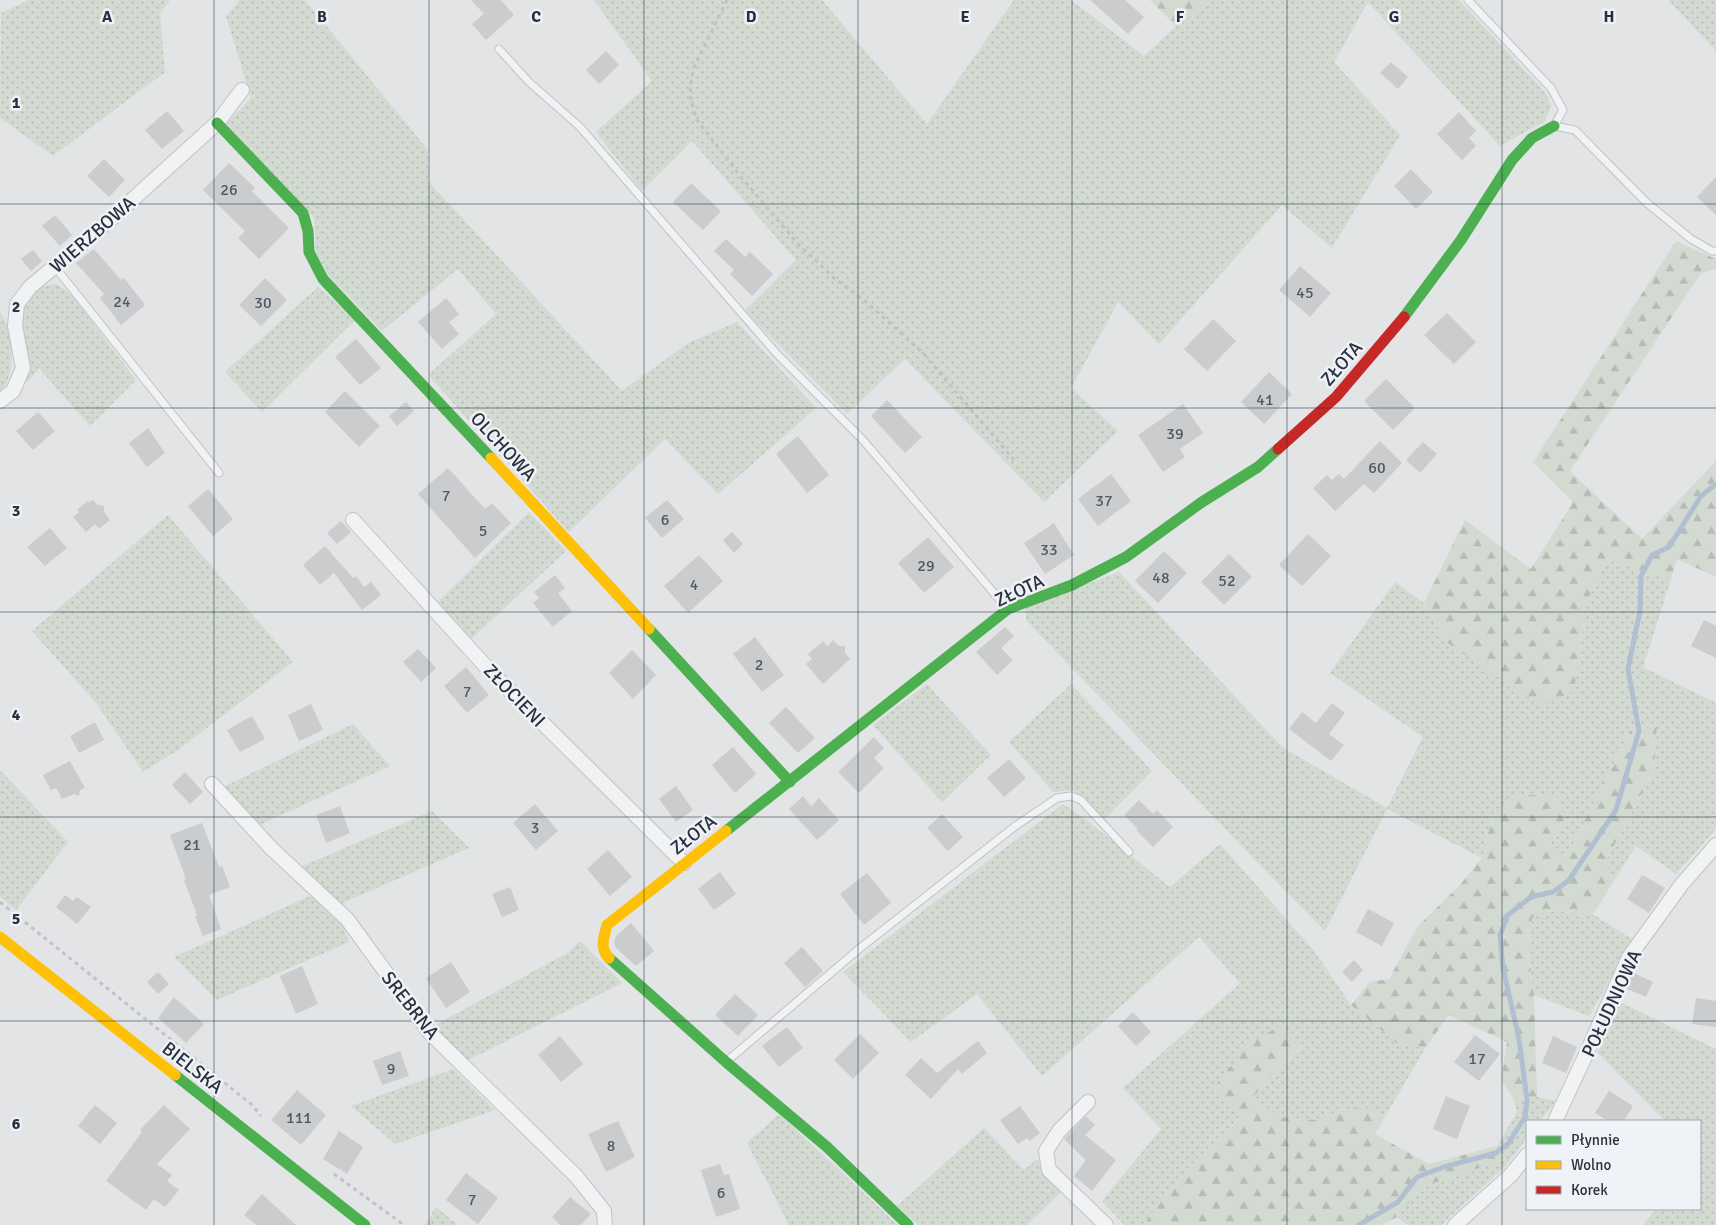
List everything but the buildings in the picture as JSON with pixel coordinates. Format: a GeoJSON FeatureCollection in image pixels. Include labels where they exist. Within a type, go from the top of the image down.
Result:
{"type":"FeatureCollection","features":[{"type":"Feature","properties":{"kind":"street","name":"WIERZBOWA"},"geometry":{"type":"LineString","coordinates":[[0,401],[13,391],[23,368],[15,326],[17,304],[30,287],[110,220],[217,123],[242,90]]}},
{"type":"Feature","properties":{"kind":"street","name":"OLCHOWA"},"geometry":{"type":"LineString","coordinates":[[217,123],[303,213],[308,231],[309,252],[323,279],[499,466],[790,782]]}},
{"type":"Feature","properties":{"kind":"street","name":"ZŁOTA"},"geometry":{"type":"LineString","coordinates":[[908,1225],[827,1147],[726,1062],[606,955],[602,942],[607,925],[1008,609],[1072,585],[1126,557],[1202,502],[1258,467],[1336,397],[1411,308],[1462,240],[1512,160],[1532,138],[1554,126]]}},
{"type":"Feature","properties":{"kind":"street","name":"ZŁOCIENI"},"geometry":{"type":"LineString","coordinates":[[353,520],[489,670],[684,863]]}},
{"type":"Feature","properties":{"kind":"street","name":"SREBRNA"},"geometry":{"type":"LineString","coordinates":[[212,784],[271,848],[347,920],[430,1033],[576,1176],[604,1211],[605,1225]]}},
{"type":"Feature","properties":{"kind":"street","name":"POŁUDNIOWA"},"geometry":{"type":"LineString","coordinates":[[1554,1120],[1629,957],[1682,884],[1716,845]]}},
{"type":"Feature","properties":{"kind":"street","name":"BIELSKA"},"geometry":{"type":"LineString","coordinates":[[0,936],[365,1225]]}},
{"type":"Feature","properties":{"kind":"street"},"geometry":{"type":"LineString","coordinates":[[1088,1102],[1059,1131],[1046,1151],[1049,1170],[1106,1225]]}},
{"type":"Feature","properties":{"kind":"street"},"geometry":{"type":"LineString","coordinates":[[1455,1225],[1510,1176],[1526,1156]]}},
{"type":"Feature","properties":{"kind":"lane"},"geometry":{"type":"LineString","coordinates":[[1468,0],[1551,88],[1563,110],[1554,126],[1575,130],[1647,203],[1691,239],[1712,251],[1716,251]]}},
{"type":"Feature","properties":{"kind":"lane"},"geometry":{"type":"LineString","coordinates":[[499,49],[529,82],[580,127],[777,354],[862,439],[1008,609]]}},
{"type":"Feature","properties":{"kind":"lane"},"geometry":{"type":"LineString","coordinates":[[55,267],[219,473]]}},
{"type":"Feature","properties":{"kind":"lane"},"geometry":{"type":"LineString","coordinates":[[726,1062],[859,949],[1014,826],[1057,798],[1071,796],[1082,800],[1129,852]]}},
{"type":"Feature","properties":{"kind":"path"},"geometry":{"type":"LineString","coordinates":[[726,0],[694,67],[690,86],[691,101],[697,120],[741,177],[798,244],[834,278],[866,302],[922,352],[1014,460]]}},
{"type":"Feature","properties":{"kind":"path"},"geometry":{"type":"LineString","coordinates":[[0,902],[250,1104],[266,1121]]}},
{"type":"Feature","properties":{"kind":"path"},"geometry":{"type":"LineString","coordinates":[[328,1170],[404,1225]]}},
{"type":"Feature","properties":{"kind":"green space"},"geometry":{"type":"Polygon","coordinates":[[[29,0],[170,0],[160,14],[165,72],[53,156],[0,118],[1,13],[29,0]]]}},
{"type":"Feature","properties":{"kind":"green space"},"geometry":{"type":"Polygon","coordinates":[[[240,0],[305,0],[428,150],[428,181],[622,391],[688,343],[737,322],[816,408],[718,494],[665,439],[569,532],[428,375],[496,314],[458,269],[382,331],[329,276],[316,253],[314,218],[226,124],[251,98],[226,16],[240,0]]]}},
{"type":"Feature","properties":{"kind":"green space"},"geometry":{"type":"Polygon","coordinates":[[[594,0],[822,0],[927,124],[1014,0],[1071,0],[1144,56],[1176,26],[1212,0],[1459,0],[1545,92],[1551,105],[1545,121],[1500,146],[1368,2],[1334,62],[1400,135],[1332,248],[1282,205],[1159,344],[1118,302],[1071,388],[1118,431],[1044,502],[905,359],[847,414],[745,311],[796,260],[692,141],[642,191],[596,132],[652,81],[594,0]]]}},
{"type":"Feature","properties":{"kind":"green space"},"geometry":{"type":"Polygon","coordinates":[[[1150,0],[1212,0],[1176,26],[1150,0]]]}},
{"type":"Feature","properties":{"kind":"green space"},"geometry":{"type":"Polygon","coordinates":[[[1668,0],[1716,0],[1716,51],[1668,0]]]}},
{"type":"Feature","properties":{"kind":"green space"},"geometry":{"type":"Polygon","coordinates":[[[1676,241],[1716,259],[1716,269],[1701,273],[1570,471],[1642,539],[1716,461],[1716,577],[1677,559],[1671,579],[1606,560],[1587,601],[1574,692],[1540,705],[1446,642],[1424,603],[1465,520],[1531,569],[1573,502],[1533,462],[1676,241]]]}},
{"type":"Feature","properties":{"kind":"green space"},"geometry":{"type":"Polygon","coordinates":[[[56,284],[71,294],[136,380],[90,426],[39,368],[27,383],[21,326],[22,306],[39,287],[56,284]]]}},
{"type":"Feature","properties":{"kind":"green space"},"geometry":{"type":"Polygon","coordinates":[[[318,287],[356,319],[262,412],[225,372],[318,287]]]}},
{"type":"Feature","properties":{"kind":"green space"},"geometry":{"type":"Polygon","coordinates":[[[0,312],[8,329],[12,352],[9,375],[6,384],[0,391],[0,312]]]}},
{"type":"Feature","properties":{"kind":"green space"},"geometry":{"type":"Polygon","coordinates":[[[529,512],[566,551],[470,640],[438,602],[529,512]]]}},
{"type":"Feature","properties":{"kind":"green space"},"geometry":{"type":"Polygon","coordinates":[[[168,515],[293,662],[178,750],[143,772],[97,704],[32,631],[168,515]]]}},
{"type":"Feature","properties":{"kind":"green space"},"geometry":{"type":"Polygon","coordinates":[[[1606,560],[1671,579],[1643,667],[1716,703],[1716,829],[1676,874],[1636,846],[1614,881],[1605,862],[1654,770],[1657,726],[1630,731],[1570,850],[1557,857],[1550,845],[1565,820],[1492,817],[1482,858],[1387,809],[1325,931],[1026,620],[1026,607],[1119,572],[1282,747],[1387,808],[1423,737],[1330,673],[1395,582],[1424,603],[1446,642],[1574,692],[1587,601],[1606,560]]]}},
{"type":"Feature","properties":{"kind":"green space"},"geometry":{"type":"Polygon","coordinates":[[[927,684],[991,755],[942,802],[873,725],[927,684]]]}},
{"type":"Feature","properties":{"kind":"green space"},"geometry":{"type":"Polygon","coordinates":[[[1071,684],[1152,771],[1105,819],[1073,790],[1053,792],[1009,742],[1071,684]]]}},
{"type":"Feature","properties":{"kind":"green space"},"geometry":{"type":"Polygon","coordinates":[[[353,724],[390,766],[259,825],[225,786],[353,724]]]}},
{"type":"Feature","properties":{"kind":"green space"},"geometry":{"type":"Polygon","coordinates":[[[1657,726],[1654,770],[1605,862],[1614,881],[1593,914],[1548,911],[1532,918],[1528,950],[1534,995],[1537,1097],[1513,1098],[1501,1080],[1507,1042],[1449,1015],[1426,1047],[1399,1045],[1351,1005],[1370,982],[1389,979],[1417,927],[1459,886],[1482,858],[1492,817],[1517,794],[1558,797],[1565,820],[1550,845],[1557,856],[1570,850],[1630,731],[1657,726]]]}},
{"type":"Feature","properties":{"kind":"green space"},"geometry":{"type":"Polygon","coordinates":[[[0,770],[68,842],[16,910],[0,897],[0,770]]]}},
{"type":"Feature","properties":{"kind":"green space"},"geometry":{"type":"Polygon","coordinates":[[[1063,804],[1089,822],[1170,887],[1220,844],[1315,952],[1351,1005],[1399,1045],[1426,1047],[1386,1115],[1361,1106],[1316,1120],[1279,1117],[1252,1098],[1302,1046],[1278,1027],[1242,1115],[1187,1169],[1143,1225],[1124,1225],[1102,1201],[1161,1129],[1123,1088],[1240,983],[1199,937],[1042,1076],[977,994],[911,1042],[843,972],[1063,804]]]}},
{"type":"Feature","properties":{"kind":"green space"},"geometry":{"type":"Polygon","coordinates":[[[432,811],[469,848],[340,904],[300,867],[432,811]]]}},
{"type":"Feature","properties":{"kind":"green space"},"geometry":{"type":"Polygon","coordinates":[[[310,896],[340,920],[349,942],[217,1000],[174,957],[310,896]]]}},
{"type":"Feature","properties":{"kind":"green space"},"geometry":{"type":"Polygon","coordinates":[[[1548,911],[1593,914],[1633,940],[1589,1016],[1534,995],[1528,950],[1532,917],[1548,911]]]}},
{"type":"Feature","properties":{"kind":"green space"},"geometry":{"type":"Polygon","coordinates":[[[580,941],[622,983],[468,1060],[432,1027],[569,952],[580,941]]]}},
{"type":"Feature","properties":{"kind":"green space"},"geometry":{"type":"Polygon","coordinates":[[[1618,1001],[1716,1049],[1716,1225],[1643,1225],[1655,1210],[1701,1210],[1701,1120],[1664,1120],[1598,1053],[1618,1001]]]}},
{"type":"Feature","properties":{"kind":"green space"},"geometry":{"type":"Polygon","coordinates":[[[1278,1027],[1302,1045],[1252,1098],[1279,1117],[1316,1120],[1361,1106],[1386,1115],[1375,1134],[1429,1164],[1497,1146],[1503,1160],[1422,1187],[1397,1217],[1382,1225],[1143,1225],[1187,1169],[1242,1116],[1215,1086],[1248,1044],[1278,1027]]]}},
{"type":"Feature","properties":{"kind":"green space"},"geometry":{"type":"Polygon","coordinates":[[[453,1069],[495,1110],[395,1144],[351,1106],[453,1069]]]}},
{"type":"Feature","properties":{"kind":"green space"},"geometry":{"type":"Polygon","coordinates":[[[1537,1097],[1556,1101],[1541,1120],[1526,1120],[1526,1139],[1504,1168],[1441,1225],[1407,1225],[1397,1217],[1422,1187],[1502,1160],[1497,1146],[1517,1112],[1513,1098],[1537,1097]]]}},
{"type":"Feature","properties":{"kind":"green space"},"geometry":{"type":"Polygon","coordinates":[[[779,1114],[898,1225],[789,1225],[747,1143],[779,1114]]]}},
{"type":"Feature","properties":{"kind":"green space"},"geometry":{"type":"Polygon","coordinates":[[[984,1128],[1024,1170],[1037,1159],[1062,1191],[1027,1225],[918,1225],[897,1206],[984,1128]]]}},
{"type":"Feature","properties":{"kind":"green space"},"geometry":{"type":"Polygon","coordinates":[[[436,1207],[458,1225],[425,1225],[436,1207]]]}},
{"type":"Feature","properties":{"kind":"waterway"},"geometry":{"type":"LineString","coordinates":[[1359,1225],[1398,1202],[1417,1177],[1444,1167],[1496,1153],[1508,1144],[1525,1117],[1527,1099],[1519,1039],[1503,968],[1500,935],[1508,915],[1531,897],[1553,892],[1569,880],[1616,810],[1639,731],[1628,669],[1640,611],[1641,576],[1652,555],[1669,547],[1701,496],[1716,484]]}},
{"type":"Feature","properties":{"kind":"traffic: fast"},"geometry":{"type":"LineString","coordinates":[[217,123],[303,213],[308,231],[309,252],[323,279],[491,458]]}},
{"type":"Feature","properties":{"kind":"traffic: fast"},"geometry":{"type":"LineString","coordinates":[[1404,317],[1461,240],[1512,160],[1532,138],[1554,126]]}},
{"type":"Feature","properties":{"kind":"traffic: fast"},"geometry":{"type":"LineString","coordinates":[[726,831],[1008,609],[1072,585],[1126,557],[1202,502],[1258,467],[1278,449]]}},
{"type":"Feature","properties":{"kind":"traffic: fast"},"geometry":{"type":"LineString","coordinates":[[649,629],[790,782]]}},
{"type":"Feature","properties":{"kind":"traffic: fast"},"geometry":{"type":"LineString","coordinates":[[609,958],[726,1062],[827,1147],[908,1225]]}},
{"type":"Feature","properties":{"kind":"traffic: fast"},"geometry":{"type":"LineString","coordinates":[[175,1075],[365,1225]]}},
{"type":"Feature","properties":{"kind":"traffic: slow"},"geometry":{"type":"LineString","coordinates":[[491,458],[649,629]]}},
{"type":"Feature","properties":{"kind":"traffic: slow"},"geometry":{"type":"LineString","coordinates":[[609,958],[603,946],[607,925],[726,831]]}},
{"type":"Feature","properties":{"kind":"traffic: slow"},"geometry":{"type":"LineString","coordinates":[[0,937],[175,1075]]}},
{"type":"Feature","properties":{"kind":"traffic: jam"},"geometry":{"type":"LineString","coordinates":[[1278,449],[1336,397],[1404,317]]}}]}
